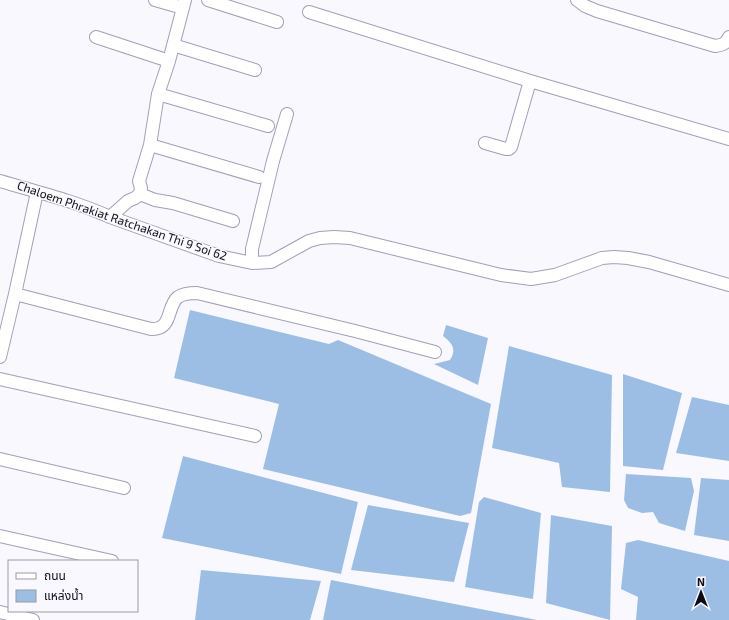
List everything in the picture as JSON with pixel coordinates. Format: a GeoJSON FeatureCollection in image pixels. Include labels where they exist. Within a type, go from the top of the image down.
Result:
{"type":"FeatureCollection","features":[{"type":"Feature","properties":{"kind":"street"},"geometry":{"type":"LineString","coordinates":[[110,217],[128,201],[140,194],[141,188],[139,181],[150,145],[158,94],[169,61],[184,4],[155,0]]}},
{"type":"Feature","properties":{"kind":"street"},"geometry":{"type":"LineString","coordinates":[[208,0],[277,22]]}},
{"type":"Feature","properties":{"kind":"street"},"geometry":{"type":"LineString","coordinates":[[577,0],[585,6],[597,11],[715,46],[722,45],[727,42],[729,37]]}},
{"type":"Feature","properties":{"kind":"street"},"geometry":{"type":"LineString","coordinates":[[309,12],[530,81],[729,139]]}},
{"type":"Feature","properties":{"kind":"street"},"geometry":{"type":"LineString","coordinates":[[96,37],[169,61]]}},
{"type":"Feature","properties":{"kind":"street"},"geometry":{"type":"LineString","coordinates":[[173,46],[255,70]]}},
{"type":"Feature","properties":{"kind":"street"},"geometry":{"type":"LineString","coordinates":[[485,143],[506,149],[511,147],[530,81]]}},
{"type":"Feature","properties":{"kind":"street"},"geometry":{"type":"LineString","coordinates":[[158,94],[268,126]]}},
{"type":"Feature","properties":{"kind":"street"},"geometry":{"type":"LineString","coordinates":[[252,263],[252,249],[273,161],[287,114]]}},
{"type":"Feature","properties":{"kind":"street"},"geometry":{"type":"LineString","coordinates":[[150,145],[259,177]]}},
{"type":"Feature","properties":{"kind":"street","name":"Chaloem Phrakiat Ratchakan Thi 9 Soi 62"},"geometry":{"type":"LineString","coordinates":[[0,181],[94,210],[219,256],[252,263],[271,262],[309,241],[320,238],[334,237],[350,238],[501,275],[531,279],[555,275],[602,258],[614,257],[649,262],[729,285]]}},
{"type":"Feature","properties":{"kind":"street"},"geometry":{"type":"LineString","coordinates":[[0,357],[37,192]]}},
{"type":"Feature","properties":{"kind":"street"},"geometry":{"type":"LineString","coordinates":[[140,194],[155,200],[173,203],[233,221]]}},
{"type":"Feature","properties":{"kind":"street"},"geometry":{"type":"LineString","coordinates":[[15,294],[151,329],[156,329],[163,326],[166,322],[174,301],[177,298],[187,293],[197,293],[435,352]]}},
{"type":"Feature","properties":{"kind":"street"},"geometry":{"type":"LineString","coordinates":[[0,379],[255,436]]}},
{"type":"Feature","properties":{"kind":"street"},"geometry":{"type":"LineString","coordinates":[[0,459],[124,488]]}},
{"type":"Feature","properties":{"kind":"street"},"geometry":{"type":"LineString","coordinates":[[0,536],[108,560]]}},
{"type":"Feature","properties":{"kind":"street"},"geometry":{"type":"LineString","coordinates":[[0,612],[33,620]]}},
{"type":"Feature","properties":{"kind":"water"},"geometry":{"type":"Polygon","coordinates":[[[190,310],[329,344],[338,340],[491,404],[471,513],[460,516],[263,469],[279,404],[174,378],[190,310]]]}},
{"type":"Feature","properties":{"kind":"water"},"geometry":{"type":"Polygon","coordinates":[[[446,325],[488,338],[478,385],[434,364],[450,360],[453,353],[451,344],[443,336],[446,325]]]}},
{"type":"Feature","properties":{"kind":"water"},"geometry":{"type":"Polygon","coordinates":[[[509,346],[612,375],[610,492],[562,487],[559,463],[492,448],[509,346]]]}},
{"type":"Feature","properties":{"kind":"water"},"geometry":{"type":"Polygon","coordinates":[[[623,374],[682,393],[663,470],[623,466],[623,374]]]}},
{"type":"Feature","properties":{"kind":"water"},"geometry":{"type":"Polygon","coordinates":[[[692,397],[729,405],[729,461],[676,453],[692,397]]]}},
{"type":"Feature","properties":{"kind":"water"},"geometry":{"type":"Polygon","coordinates":[[[183,456],[358,502],[341,574],[162,538],[183,456]]]}},
{"type":"Feature","properties":{"kind":"water"},"geometry":{"type":"Polygon","coordinates":[[[626,474],[691,478],[694,491],[685,531],[659,523],[653,512],[642,513],[628,508],[624,500],[626,474]]]}},
{"type":"Feature","properties":{"kind":"water"},"geometry":{"type":"Polygon","coordinates":[[[701,478],[729,480],[729,541],[694,535],[701,478]]]}},
{"type":"Feature","properties":{"kind":"water"},"geometry":{"type":"Polygon","coordinates":[[[484,497],[541,513],[533,599],[465,587],[479,502],[484,497]]]}},
{"type":"Feature","properties":{"kind":"water"},"geometry":{"type":"Polygon","coordinates":[[[368,505],[469,523],[454,582],[351,570],[368,505]]]}},
{"type":"Feature","properties":{"kind":"water"},"geometry":{"type":"Polygon","coordinates":[[[551,515],[612,526],[610,620],[546,603],[551,515]]]}},
{"type":"Feature","properties":{"kind":"water"},"geometry":{"type":"Polygon","coordinates":[[[638,540],[729,561],[729,620],[636,620],[638,597],[621,589],[626,543],[638,540]]]}},
{"type":"Feature","properties":{"kind":"water"},"geometry":{"type":"Polygon","coordinates":[[[201,570],[321,581],[310,620],[195,620],[201,570]]]}},
{"type":"Feature","properties":{"kind":"water"},"geometry":{"type":"Polygon","coordinates":[[[331,580],[537,620],[323,620],[331,580]]]}}]}
